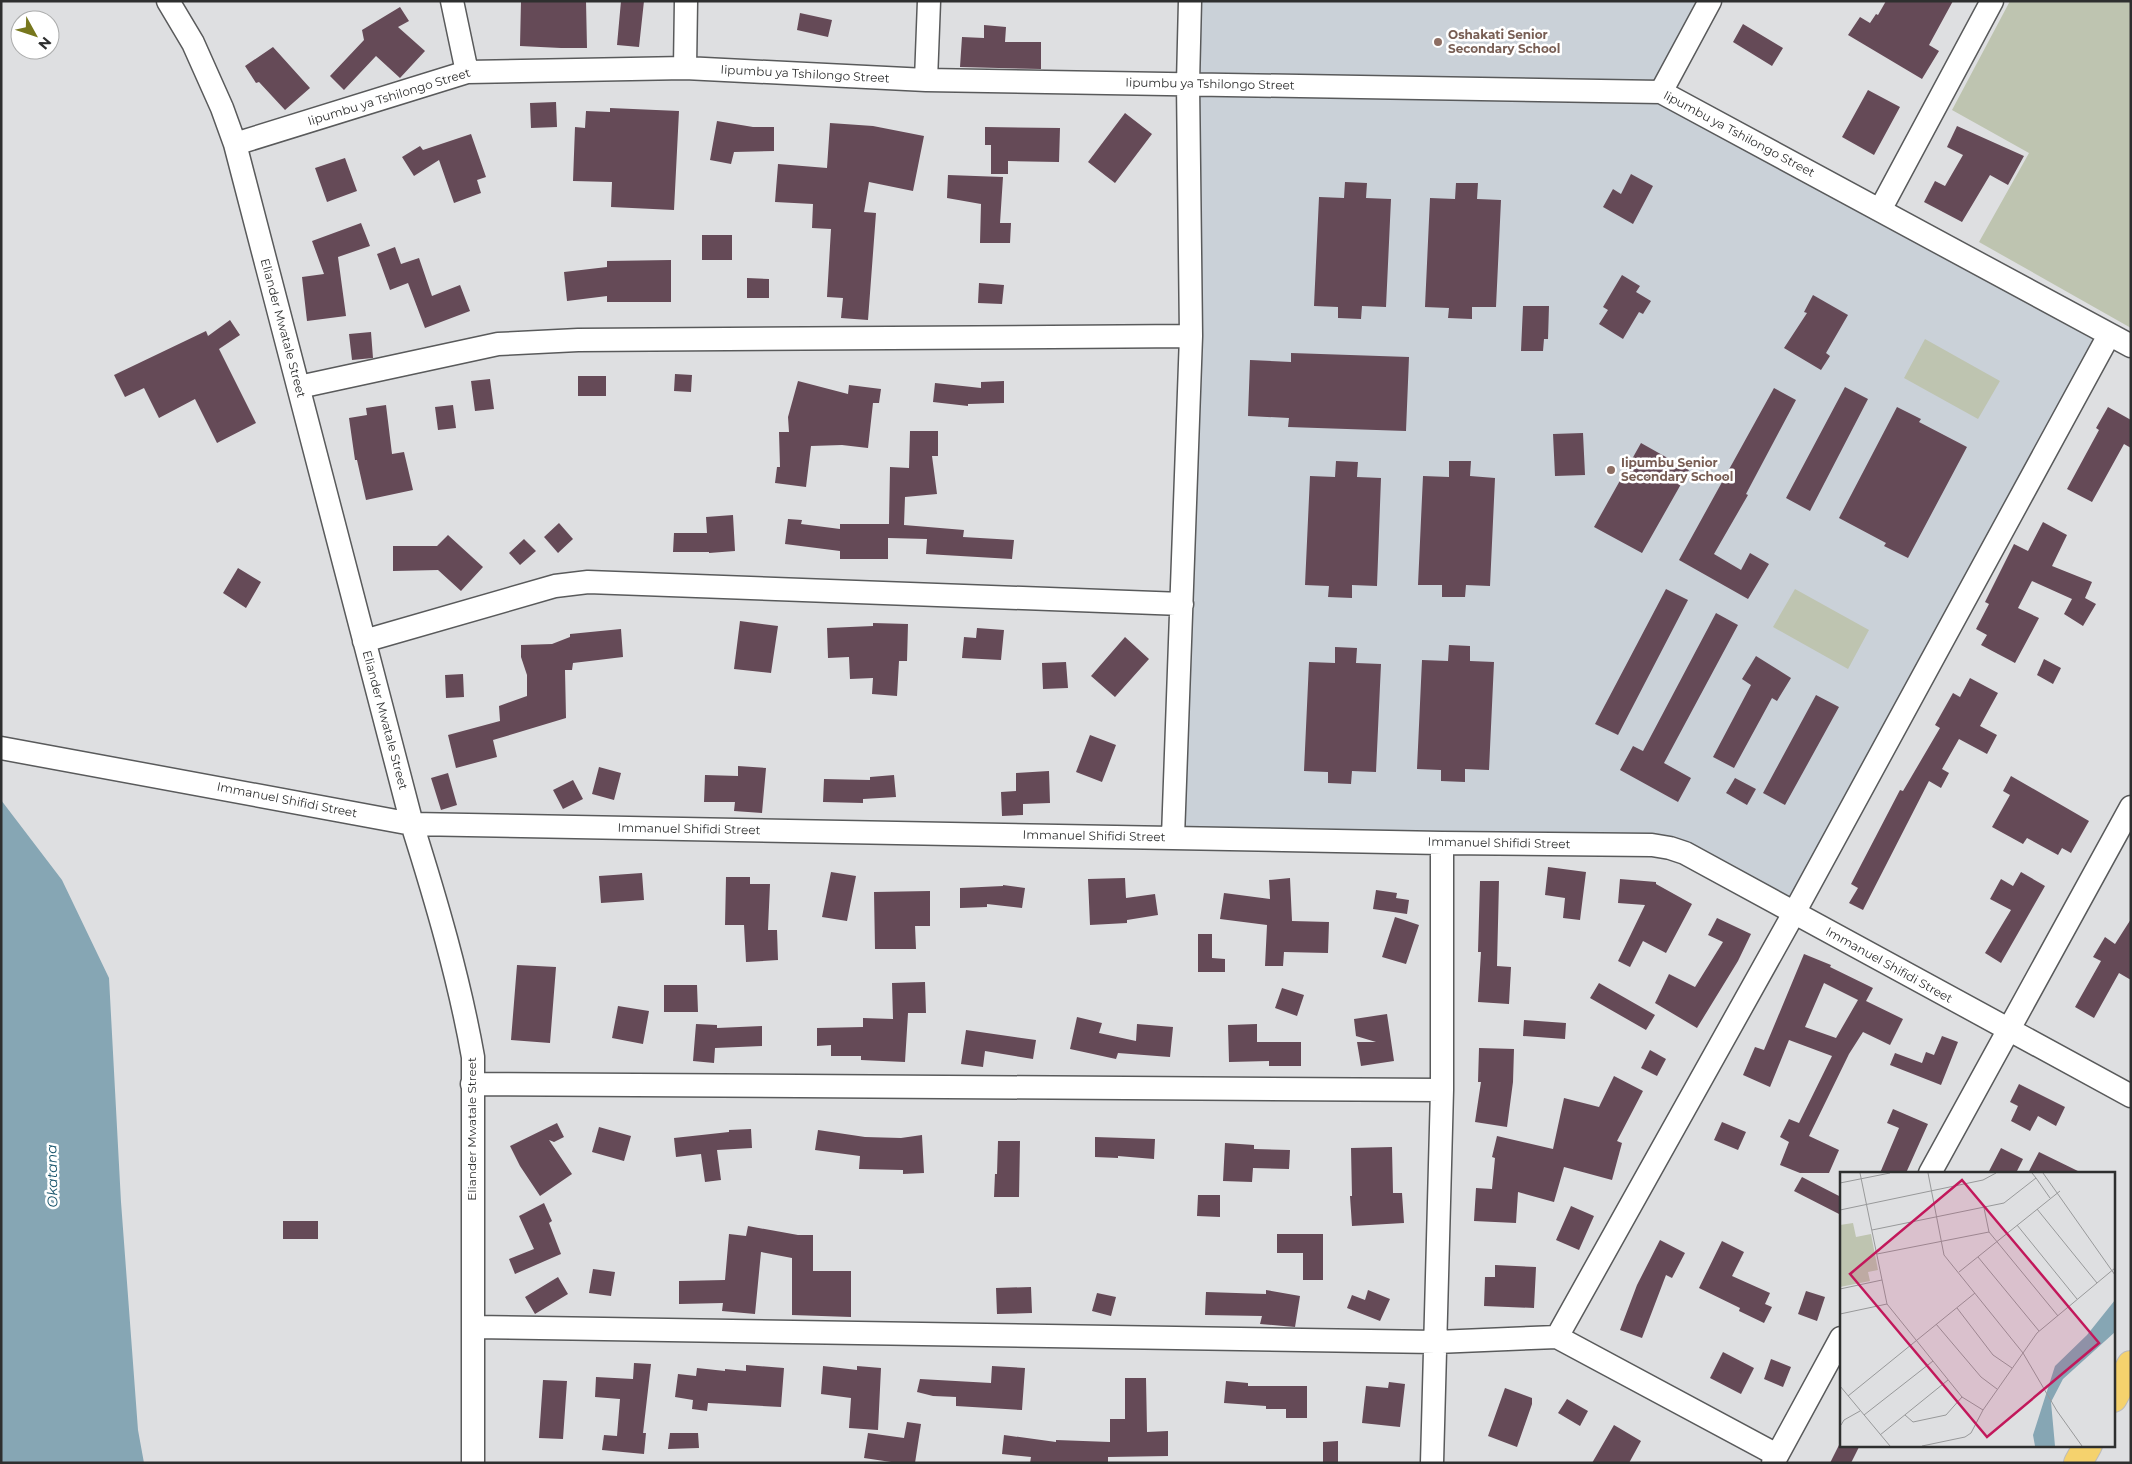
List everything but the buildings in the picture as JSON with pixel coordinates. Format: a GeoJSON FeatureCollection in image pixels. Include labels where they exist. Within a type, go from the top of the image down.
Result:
{"type":"FeatureCollection","features":[{"type":"Feature","properties":{"kind":"main road"},"geometry":{"type":"LineString","coordinates":[[2114,1396],[2131,1365]]}},
{"type":"Feature","properties":{"kind":"main road"},"geometry":{"type":"LineString","coordinates":[[2078,1463],[2087,1446]]}},
{"type":"Feature","properties":{"kind":"street","name":"Eliander Mwatale Street"},"geometry":{"type":"LineString","coordinates":[[168,1],[200,58],[235,144],[412,824],[439,909],[466,1025],[472,1057],[473,1463]]}},
{"type":"Feature","properties":{"kind":"street"},"geometry":{"type":"LineString","coordinates":[[452,1],[467,72]]}},
{"type":"Feature","properties":{"kind":"street"},"geometry":{"type":"LineString","coordinates":[[685,68],[686,1]]}},
{"type":"Feature","properties":{"kind":"street"},"geometry":{"type":"LineString","coordinates":[[926,80],[929,1]]}},
{"type":"Feature","properties":{"kind":"street"},"geometry":{"type":"LineString","coordinates":[[1173,837],[1191,336],[1188,83],[1190,1]]}},
{"type":"Feature","properties":{"kind":"street"},"geometry":{"type":"LineString","coordinates":[[1661,92],[1710,1]]}},
{"type":"Feature","properties":{"kind":"street"},"geometry":{"type":"LineString","coordinates":[[1880,210],[1992,1]]}},
{"type":"Feature","properties":{"kind":"street","name":"Iipumbu ya Tshilongo Street"},"geometry":{"type":"LineString","coordinates":[[235,144],[467,72],[685,68],[926,80],[1661,92],[2131,346]]}},
{"type":"Feature","properties":{"kind":"street"},"geometry":{"type":"LineString","coordinates":[[1557,1337],[1794,913],[2109,335]]}},
{"type":"Feature","properties":{"kind":"street"},"geometry":{"type":"LineString","coordinates":[[298,387],[498,344],[578,340],[1191,336]]}},
{"type":"Feature","properties":{"kind":"street"},"geometry":{"type":"LineString","coordinates":[[364,640],[556,586],[588,582],[1182,604]]}},
{"type":"Feature","properties":{"kind":"street","name":"Immanuel Shifidi Street"},"geometry":{"type":"LineString","coordinates":[[1,748],[412,824],[1442,843],[1652,845],[1685,853],[2131,1096]]}},
{"type":"Feature","properties":{"kind":"street"},"geometry":{"type":"LineString","coordinates":[[1931,1172],[2131,807]]}},
{"type":"Feature","properties":{"kind":"street"},"geometry":{"type":"LineString","coordinates":[[1432,1463],[1442,1090],[1442,843]]}},
{"type":"Feature","properties":{"kind":"street"},"geometry":{"type":"LineString","coordinates":[[472,1084],[1442,1090]]}},
{"type":"Feature","properties":{"kind":"street"},"geometry":{"type":"LineString","coordinates":[[473,1327],[1436,1342],[1557,1337],[1776,1459],[1840,1340]]}},
{"type":"Feature","properties":{"kind":"shaded area","name":"Iipumbu Senior Secondary School"},"geometry":{"type":"Polygon","coordinates":[[[1190,1],[1710,1],[1662,91],[2109,335],[1794,913],[1685,853],[1173,837],[1190,1]]]}},
{"type":"Feature","properties":{"kind":"green space"},"geometry":{"type":"Polygon","coordinates":[[[2010,1],[2131,1],[2131,328],[1979,242],[2029,153],[1952,110],[2010,1]]]}},
{"type":"Feature","properties":{"kind":"green space"},"geometry":{"type":"Polygon","coordinates":[[[1925,339],[2000,381],[1978,419],[1904,378],[1925,339]]]}},
{"type":"Feature","properties":{"kind":"green space"},"geometry":{"type":"Polygon","coordinates":[[[1795,589],[1869,630],[1848,669],[1773,627],[1795,589]]]}},
{"type":"Feature","properties":{"kind":"water","name":"Okatana"},"geometry":{"type":"Polygon","coordinates":[[[1,800],[62,880],[109,978],[121,1202],[138,1430],[144,1463],[1,1463],[1,800]]]}},
{"type":"Feature","properties":{"kind":"place","name":"Oshakati Senior Secondary School"},"geometry":{"type":"Point","coordinates":[1438,42]}},
{"type":"Feature","properties":{"kind":"place","name":"Iipumbu Senior Secondary School"},"geometry":{"type":"Point","coordinates":[1611,470]}}]}
